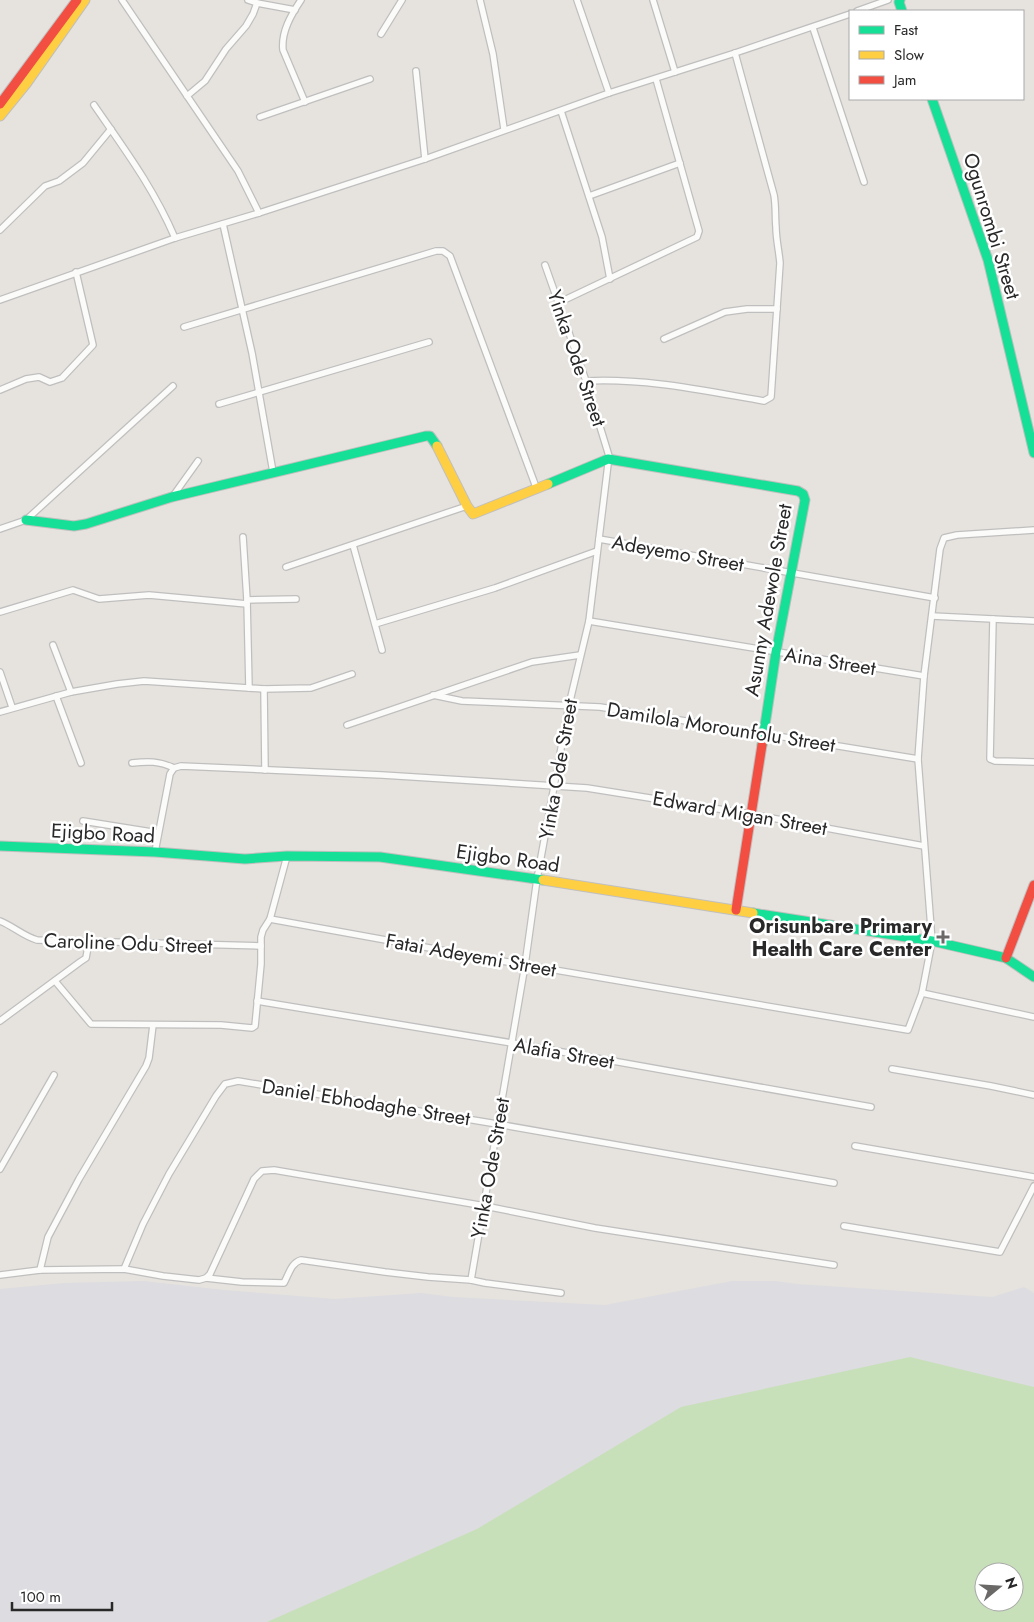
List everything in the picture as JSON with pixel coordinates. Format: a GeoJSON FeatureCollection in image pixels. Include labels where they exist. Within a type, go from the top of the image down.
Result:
{"type":"FeatureCollection","features":[{"type":"Feature","properties":{"kind":"street"},"geometry":{"type":"LineString","coordinates":[[0,104],[77,0]]}},
{"type":"Feature","properties":{"kind":"street"},"geometry":{"type":"LineString","coordinates":[[0,116],[26,84],[84,0]]}},
{"type":"Feature","properties":{"kind":"street"},"geometry":{"type":"LineString","coordinates":[[122,0],[238,171],[259,214]]}},
{"type":"Feature","properties":{"kind":"street"},"geometry":{"type":"LineString","coordinates":[[248,0],[295,10]]}},
{"type":"Feature","properties":{"kind":"street"},"geometry":{"type":"LineString","coordinates":[[301,0],[284,34],[282,43],[283,50],[305,102]]}},
{"type":"Feature","properties":{"kind":"street"},"geometry":{"type":"LineString","coordinates":[[381,34],[402,0]]}},
{"type":"Feature","properties":{"kind":"street"},"geometry":{"type":"LineString","coordinates":[[480,0],[494,54],[504,130]]}},
{"type":"Feature","properties":{"kind":"street"},"geometry":{"type":"LineString","coordinates":[[577,0],[609,93]]}},
{"type":"Feature","properties":{"kind":"street"},"geometry":{"type":"LineString","coordinates":[[653,0],[675,72]]}},
{"type":"Feature","properties":{"kind":"street"},"geometry":{"type":"LineString","coordinates":[[860,10],[888,0]]}},
{"type":"Feature","properties":{"kind":"street"},"geometry":{"type":"LineString","coordinates":[[187,96],[205,81],[226,49],[246,26],[257,3]]}},
{"type":"Feature","properties":{"kind":"street"},"geometry":{"type":"LineString","coordinates":[[0,300],[175,238],[259,214],[425,159],[609,93],[735,54],[849,14]]}},
{"type":"Feature","properties":{"kind":"street"},"geometry":{"type":"LineString","coordinates":[[813,28],[864,182]]}},
{"type":"Feature","properties":{"kind":"street"},"geometry":{"type":"LineString","coordinates":[[586,381],[627,381],[674,386],[764,401],[768,400],[771,396],[780,263],[774,195],[735,54]]}},
{"type":"Feature","properties":{"kind":"street"},"geometry":{"type":"LineString","coordinates":[[416,71],[425,159]]}},
{"type":"Feature","properties":{"kind":"street"},"geometry":{"type":"LineString","coordinates":[[260,117],[370,79]]}},
{"type":"Feature","properties":{"kind":"street"},"geometry":{"type":"LineString","coordinates":[[558,303],[697,237],[699,234],[656,79]]}},
{"type":"Feature","properties":{"kind":"street","name":"Ogunrombi Street"},"geometry":{"type":"LineString","coordinates":[[932,100],[988,260],[1034,453]]}},
{"type":"Feature","properties":{"kind":"street"},"geometry":{"type":"LineString","coordinates":[[94,106],[144,177],[162,208],[175,238]]}},
{"type":"Feature","properties":{"kind":"street"},"geometry":{"type":"LineString","coordinates":[[561,111],[602,236],[610,278]]}},
{"type":"Feature","properties":{"kind":"street"},"geometry":{"type":"LineString","coordinates":[[0,230],[45,186],[59,180],[83,163],[110,129]]}},
{"type":"Feature","properties":{"kind":"street"},"geometry":{"type":"LineString","coordinates":[[589,196],[680,163]]}},
{"type":"Feature","properties":{"kind":"street"},"geometry":{"type":"LineString","coordinates":[[223,224],[243,310],[273,472]]}},
{"type":"Feature","properties":{"kind":"street"},"geometry":{"type":"LineString","coordinates":[[184,328],[426,254],[443,251],[450,256],[536,487]]}},
{"type":"Feature","properties":{"kind":"street","name":"Yinka Ode Street"},"geometry":{"type":"LineString","coordinates":[[471,1280],[525,965],[537,879],[556,785],[569,704],[589,621],[608,459],[608,452],[586,381],[545,265]]}},
{"type":"Feature","properties":{"kind":"street"},"geometry":{"type":"LineString","coordinates":[[0,390],[26,379],[39,377],[50,382],[62,378],[93,345],[76,272]]}},
{"type":"Feature","properties":{"kind":"street"},"geometry":{"type":"LineString","coordinates":[[664,339],[725,312],[747,309],[777,309]]}},
{"type":"Feature","properties":{"kind":"street"},"geometry":{"type":"LineString","coordinates":[[219,404],[429,342]]}},
{"type":"Feature","properties":{"kind":"street"},"geometry":{"type":"LineString","coordinates":[[0,529],[26,520],[173,386]]}},
{"type":"Feature","properties":{"kind":"street"},"geometry":{"type":"LineString","coordinates":[[26,520],[74,526],[86,524],[144,508],[172,497],[430,436],[473,514],[608,459]]}},
{"type":"Feature","properties":{"kind":"street","name":"Asunny Adewole Street"},"geometry":{"type":"LineString","coordinates":[[608,459],[798,491],[803,494],[804,500],[762,733],[736,910]]}},
{"type":"Feature","properties":{"kind":"street"},"geometry":{"type":"LineString","coordinates":[[172,497],[198,461]]}},
{"type":"Feature","properties":{"kind":"street"},"geometry":{"type":"LineString","coordinates":[[286,567],[467,506]]}},
{"type":"Feature","properties":{"kind":"street","name":"Fatai Adeyemi Street"},"geometry":{"type":"LineString","coordinates":[[270,919],[525,965],[908,1030],[922,993],[932,941],[918,759],[924,676],[940,549],[944,538],[957,535],[1034,530]]}},
{"type":"Feature","properties":{"kind":"street"},"geometry":{"type":"LineString","coordinates":[[242,537],[247,602],[249,688]]}},
{"type":"Feature","properties":{"kind":"street","name":"Adeyemo Street"},"geometry":{"type":"LineString","coordinates":[[599,539],[935,598]]}},
{"type":"Feature","properties":{"kind":"street"},"geometry":{"type":"LineString","coordinates":[[353,545],[382,650]]}},
{"type":"Feature","properties":{"kind":"street"},"geometry":{"type":"LineString","coordinates":[[374,624],[495,588],[597,551]]}},
{"type":"Feature","properties":{"kind":"street"},"geometry":{"type":"LineString","coordinates":[[0,612],[73,590],[99,598],[149,595],[247,602],[296,599]]}},
{"type":"Feature","properties":{"kind":"street"},"geometry":{"type":"LineString","coordinates":[[932,616],[1034,621]]}},
{"type":"Feature","properties":{"kind":"street"},"geometry":{"type":"LineString","coordinates":[[993,619],[990,759],[995,761],[1034,762]]}},
{"type":"Feature","properties":{"kind":"street","name":"Aina Street"},"geometry":{"type":"LineString","coordinates":[[589,621],[924,676]]}},
{"type":"Feature","properties":{"kind":"street"},"geometry":{"type":"LineString","coordinates":[[53,645],[71,692]]}},
{"type":"Feature","properties":{"kind":"street"},"geometry":{"type":"LineString","coordinates":[[346,725],[532,662],[580,654]]}},
{"type":"Feature","properties":{"kind":"street"},"geometry":{"type":"LineString","coordinates":[[0,672],[12,707]]}},
{"type":"Feature","properties":{"kind":"street"},"geometry":{"type":"LineString","coordinates":[[0,712],[12,707],[71,692],[118,684],[144,682],[264,689],[314,688],[352,674]]}},
{"type":"Feature","properties":{"kind":"street"},"geometry":{"type":"LineString","coordinates":[[264,689],[265,770]]}},
{"type":"Feature","properties":{"kind":"street"},"geometry":{"type":"LineString","coordinates":[[56,696],[81,763]]}},
{"type":"Feature","properties":{"kind":"street","name":"Damilola Morounfolu Street"},"geometry":{"type":"LineString","coordinates":[[433,696],[462,700],[600,707],[918,759]]}},
{"type":"Feature","properties":{"kind":"street","name":"Edward Migan Street"},"geometry":{"type":"LineString","coordinates":[[132,764],[148,761],[161,762],[174,768],[181,766],[265,770],[586,788],[750,814],[924,846]]}},
{"type":"Feature","properties":{"kind":"street"},"geometry":{"type":"LineString","coordinates":[[155,852],[170,774],[174,768]]}},
{"type":"Feature","properties":{"kind":"street"},"geometry":{"type":"LineString","coordinates":[[83,821],[158,833]]}},
{"type":"Feature","properties":{"kind":"street","name":"Ejigbo Road"},"geometry":{"type":"LineString","coordinates":[[0,846],[155,852],[245,858],[287,856],[380,857],[537,879],[932,941],[1006,958]]}},
{"type":"Feature","properties":{"kind":"street"},"geometry":{"type":"LineString","coordinates":[[55,981],[91,1024],[221,1025],[252,1028],[256,1026],[261,964],[260,946],[263,930],[270,919],[287,856]]}},
{"type":"Feature","properties":{"kind":"street"},"geometry":{"type":"LineString","coordinates":[[1034,887],[1006,958],[1034,977]]}},
{"type":"Feature","properties":{"kind":"street","name":"Caroline Odu Street"},"geometry":{"type":"LineString","coordinates":[[0,921],[26,937],[36,940],[260,946]]}},
{"type":"Feature","properties":{"kind":"street"},"geometry":{"type":"LineString","coordinates":[[0,1021],[86,958],[89,941]]}},
{"type":"Feature","properties":{"kind":"street"},"geometry":{"type":"LineString","coordinates":[[922,993],[1034,1017]]}},
{"type":"Feature","properties":{"kind":"street","name":"Alafia Street"},"geometry":{"type":"LineString","coordinates":[[257,1001],[512,1043],[870,1107]]}},
{"type":"Feature","properties":{"kind":"street"},"geometry":{"type":"LineString","coordinates":[[40,1270],[48,1237],[79,1179],[146,1066],[149,1058],[153,1025]]}},
{"type":"Feature","properties":{"kind":"street"},"geometry":{"type":"LineString","coordinates":[[892,1069],[1034,1095]]}},
{"type":"Feature","properties":{"kind":"street"},"geometry":{"type":"LineString","coordinates":[[0,1169],[54,1075]]}},
{"type":"Feature","properties":{"kind":"street","name":"Daniel Ebhodaghe Street"},"geometry":{"type":"LineString","coordinates":[[124,1268],[143,1224],[169,1174],[216,1096],[225,1084],[238,1081],[834,1183]]}},
{"type":"Feature","properties":{"kind":"street"},"geometry":{"type":"LineString","coordinates":[[855,1146],[1034,1177]]}},
{"type":"Feature","properties":{"kind":"street"},"geometry":{"type":"LineString","coordinates":[[206,1278],[210,1274],[254,1179],[262,1171],[274,1170],[484,1206],[595,1228],[697,1242],[795,1260],[834,1265]]}},
{"type":"Feature","properties":{"kind":"street"},"geometry":{"type":"LineString","coordinates":[[844,1226],[1000,1252],[1034,1186]]}},
{"type":"Feature","properties":{"kind":"street"},"geometry":{"type":"LineString","coordinates":[[0,1275],[40,1270],[124,1268],[163,1276],[199,1280],[206,1278],[242,1282],[284,1283],[292,1266],[296,1261],[301,1260],[394,1273],[471,1280],[561,1293]]}},
{"type":"Feature","properties":{"kind":"shaded area"},"geometry":{"type":"Polygon","coordinates":[[[143,1281],[335,1299],[421,1293],[453,1297],[605,1305],[732,1281],[775,1281],[992,1297],[1024,1287],[1034,1293],[1034,1622],[0,1622],[0,1289],[64,1283],[143,1281]]]}},
{"type":"Feature","properties":{"kind":"green space"},"geometry":{"type":"Polygon","coordinates":[[[910,1357],[1034,1387],[1034,1622],[267,1622],[477,1529],[681,1407],[910,1357]]]}},
{"type":"Feature","properties":{"kind":"traffic: fast"},"geometry":{"type":"LineString","coordinates":[[900,0],[902,10]]}},
{"type":"Feature","properties":{"kind":"traffic: fast"},"geometry":{"type":"LineString","coordinates":[[932,100],[988,260],[1034,453]]}},
{"type":"Feature","properties":{"kind":"traffic: fast"},"geometry":{"type":"LineString","coordinates":[[26,520],[74,526],[86,524],[172,497],[426,436],[430,436],[437,446]]}},
{"type":"Feature","properties":{"kind":"traffic: fast"},"geometry":{"type":"LineString","coordinates":[[548,484],[608,459],[798,491],[803,494],[805,500],[776,652],[762,745]]}},
{"type":"Feature","properties":{"kind":"traffic: fast"},"geometry":{"type":"LineString","coordinates":[[0,846],[155,852],[245,859],[287,856],[380,857],[543,880]]}},
{"type":"Feature","properties":{"kind":"traffic: fast"},"geometry":{"type":"LineString","coordinates":[[753,913],[932,941],[1006,958],[1034,977]]}},
{"type":"Feature","properties":{"kind":"traffic: slow"},"geometry":{"type":"LineString","coordinates":[[0,116],[26,84],[85,0]]}},
{"type":"Feature","properties":{"kind":"traffic: slow"},"geometry":{"type":"LineString","coordinates":[[437,446],[467,506],[473,514],[548,484]]}},
{"type":"Feature","properties":{"kind":"traffic: slow"},"geometry":{"type":"LineString","coordinates":[[543,880],[753,913]]}},
{"type":"Feature","properties":{"kind":"traffic: jam"},"geometry":{"type":"LineString","coordinates":[[0,104],[77,0]]}},
{"type":"Feature","properties":{"kind":"traffic: jam"},"geometry":{"type":"LineString","coordinates":[[736,910],[762,745]]}},
{"type":"Feature","properties":{"kind":"traffic: jam"},"geometry":{"type":"LineString","coordinates":[[1006,958],[1034,885]]}},
{"type":"Feature","properties":{"kind":"place","name":"Orisunbare Primary Health Care Center"},"geometry":{"type":"Point","coordinates":[943,937]}}]}
